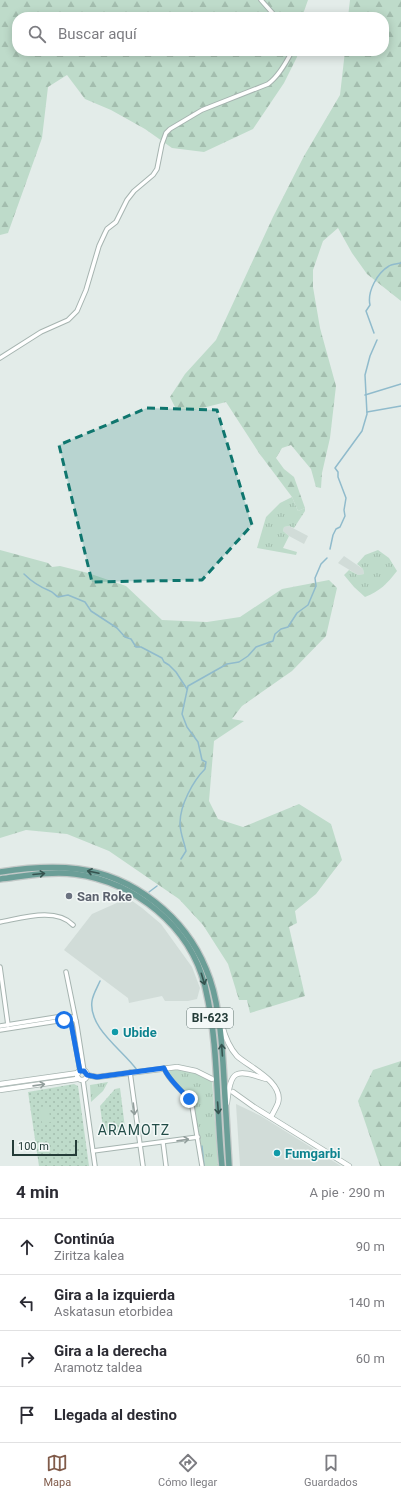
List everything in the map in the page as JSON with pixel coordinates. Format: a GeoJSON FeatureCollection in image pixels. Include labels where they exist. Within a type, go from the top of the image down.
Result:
{"type":"FeatureCollection","features":[{"type":"Feature","properties":{"kind":"main road","name":"BI-623"},"geometry":{"type":"LineString","coordinates":[[0,872],[28,868],[57,867],[80,869],[100,874],[129,885],[166,918],[190,949],[205,985],[212,1036],[222,1166]]}},
{"type":"Feature","properties":{"kind":"main road","name":"BI-623"},"geometry":{"type":"LineString","coordinates":[[0,879],[51,873],[75,874],[99,879],[153,900],[169,914],[186,933],[201,958],[210,983],[218,1015],[229,1166]]}},
{"type":"Feature","properties":{"kind":"street"},"geometry":{"type":"LineString","coordinates":[[261,0],[272,12]]}},
{"type":"Feature","properties":{"kind":"street"},"geometry":{"type":"LineString","coordinates":[[0,358],[41,332],[68,320],[77,311],[86,290],[103,237],[107,229],[120,217],[127,200],[134,191],[153,175],[157,169],[166,132],[179,122],[202,110],[268,84],[282,70],[289,56]]}},
{"type":"Feature","properties":{"kind":"street"},"geometry":{"type":"LineString","coordinates":[[0,922],[52,914],[66,919],[73,924]]}},
{"type":"Feature","properties":{"kind":"street"},"geometry":{"type":"LineString","coordinates":[[0,967],[8,1025]]}},
{"type":"Feature","properties":{"kind":"street"},"geometry":{"type":"LineString","coordinates":[[66,972],[77,1022],[82,1075],[95,1166]]}},
{"type":"Feature","properties":{"kind":"street"},"geometry":{"type":"LineString","coordinates":[[218,1015],[230,1048],[241,1059],[260,1071],[275,1088],[279,1098],[278,1104],[271,1117]]}},
{"type":"Feature","properties":{"kind":"street"},"geometry":{"type":"LineString","coordinates":[[0,1026],[68,1016],[72,1017],[77,1022]]}},
{"type":"Feature","properties":{"kind":"street"},"geometry":{"type":"LineString","coordinates":[[0,1030],[68,1020],[71,1023],[82,1075]]}},
{"type":"Feature","properties":{"kind":"street"},"geometry":{"type":"LineString","coordinates":[[0,1084],[82,1075],[97,1077],[164,1068],[187,1068],[212,1079]]}},
{"type":"Feature","properties":{"kind":"street"},"geometry":{"type":"LineString","coordinates":[[164,1068],[166,1076],[177,1085],[189,1099],[192,1106],[202,1166]]}},
{"type":"Feature","properties":{"kind":"street"},"geometry":{"type":"LineString","coordinates":[[130,1072],[143,1166]]}},
{"type":"Feature","properties":{"kind":"street"},"geometry":{"type":"LineString","coordinates":[[226,1116],[229,1086],[235,1075],[241,1072],[267,1079]]}},
{"type":"Feature","properties":{"kind":"street"},"geometry":{"type":"LineString","coordinates":[[0,1090],[77,1079],[82,1075]]}},
{"type":"Feature","properties":{"kind":"street"},"geometry":{"type":"LineString","coordinates":[[233,1092],[350,1166]]}},
{"type":"Feature","properties":{"kind":"street"},"geometry":{"type":"LineString","coordinates":[[93,1151],[198,1138]]}},
{"type":"Feature","properties":{"kind":"street"},"geometry":{"type":"LineString","coordinates":[[163,1142],[166,1166]]}},
{"type":"Feature","properties":{"kind":"highlighted area"},"geometry":{"type":"Polygon","coordinates":[[[147,408],[217,410],[252,525],[202,580],[92,582],[59,445],[147,408]]]}},
{"type":"Feature","properties":{"kind":"shaded area"},"geometry":{"type":"Polygon","coordinates":[[[289,526],[308,536],[304,544],[283,531],[284,527],[289,526]]]}},
{"type":"Feature","properties":{"kind":"shaded area"},"geometry":{"type":"Polygon","coordinates":[[[344,556],[363,569],[364,574],[358,575],[338,563],[344,556]]]}},
{"type":"Feature","properties":{"kind":"shaded area"},"geometry":{"type":"Polygon","coordinates":[[[128,898],[161,924],[192,967],[200,988],[197,999],[188,1001],[165,1001],[162,996],[129,1003],[128,998],[64,950],[92,914],[128,898]]]}},
{"type":"Feature","properties":{"kind":"shaded area"},"geometry":{"type":"Polygon","coordinates":[[[236,1104],[261,1116],[341,1166],[240,1166],[236,1104]]]}},
{"type":"Feature","properties":{"kind":"green space"},"geometry":{"type":"Polygon","coordinates":[[[0,0],[308,0],[304,12],[12,12],[12,56],[297,56],[284,83],[253,129],[204,152],[172,148],[145,129],[111,110],[85,99],[67,75],[48,87],[42,138],[8,233],[0,235],[0,0]]]}},
{"type":"Feature","properties":{"kind":"green space"},"geometry":{"type":"Polygon","coordinates":[[[350,0],[401,0],[401,301],[367,274],[352,253],[338,228],[323,241],[313,270],[313,287],[320,328],[336,386],[330,438],[322,473],[321,488],[316,487],[311,469],[291,445],[282,448],[276,458],[284,469],[294,477],[305,508],[298,511],[292,497],[259,453],[226,402],[195,410],[176,409],[170,397],[185,374],[216,340],[273,217],[304,156],[340,95],[344,56],[389,56],[389,12],[349,12],[350,0]]]}},
{"type":"Feature","properties":{"kind":"green space"},"geometry":{"type":"Polygon","coordinates":[[[292,497],[298,511],[305,508],[305,511],[294,528],[289,526],[284,527],[283,531],[289,536],[283,548],[297,552],[296,555],[257,548],[266,517],[280,503],[292,497]]]}},
{"type":"Feature","properties":{"kind":"green space"},"geometry":{"type":"Polygon","coordinates":[[[0,550],[48,563],[52,567],[60,566],[88,573],[126,586],[162,620],[207,622],[240,617],[282,589],[329,580],[337,588],[326,636],[292,671],[242,706],[232,719],[244,721],[214,741],[209,801],[218,819],[243,827],[299,804],[331,824],[342,860],[316,894],[295,911],[297,923],[289,927],[305,996],[250,1013],[247,1000],[239,1000],[228,964],[203,925],[179,899],[109,851],[67,834],[26,830],[0,838],[0,550]]]}},
{"type":"Feature","properties":{"kind":"green space"},"geometry":{"type":"Polygon","coordinates":[[[378,550],[389,558],[397,571],[383,587],[365,597],[344,575],[349,570],[358,575],[364,574],[363,569],[357,564],[365,555],[378,550]]]}},
{"type":"Feature","properties":{"kind":"green space"},"geometry":{"type":"Polygon","coordinates":[[[401,1061],[401,1166],[380,1166],[358,1101],[373,1070],[401,1061]]]}},
{"type":"Feature","properties":{"kind":"green space"},"geometry":{"type":"Polygon","coordinates":[[[171,1068],[187,1068],[212,1079],[218,1166],[202,1166],[192,1106],[168,1074],[171,1068]]]}},
{"type":"Feature","properties":{"kind":"green space"},"geometry":{"type":"Polygon","coordinates":[[[108,1082],[103,1091],[91,1102],[90,1085],[108,1082]]]}},
{"type":"Feature","properties":{"kind":"green space"},"geometry":{"type":"Polygon","coordinates":[[[74,1084],[78,1086],[89,1166],[39,1166],[28,1092],[74,1084]]]}},
{"type":"Feature","properties":{"kind":"green space"},"geometry":{"type":"Polygon","coordinates":[[[120,1088],[125,1128],[123,1128],[124,1132],[104,1135],[100,1106],[115,1089],[120,1088]]]}},
{"type":"Feature","properties":{"kind":"green space"},"geometry":{"type":"Polygon","coordinates":[[[48,1106],[51,1122],[42,1123],[40,1107],[48,1106]]]}},
{"type":"Feature","properties":{"kind":"waterway"},"geometry":{"type":"LineString","coordinates":[[374,333],[366,311],[370,305],[370,294],[374,283],[381,273],[390,265],[401,263]]}},
{"type":"Feature","properties":{"kind":"waterway"},"geometry":{"type":"LineString","coordinates":[[330,549],[333,535],[336,529],[340,527],[345,516],[344,510],[346,498],[338,477],[338,472],[335,468],[362,431],[367,414],[365,375],[370,356],[377,340]]}},
{"type":"Feature","properties":{"kind":"waterway"},"geometry":{"type":"LineString","coordinates":[[365,395],[401,384]]}},
{"type":"Feature","properties":{"kind":"waterway"},"geometry":{"type":"LineString","coordinates":[[367,412],[401,406]]}},
{"type":"Feature","properties":{"kind":"waterway"},"geometry":{"type":"LineString","coordinates":[[181,859],[186,851],[180,827],[182,809],[196,780],[205,769],[206,762],[202,760],[198,742],[187,727],[182,714],[188,686],[227,664],[239,662],[248,656],[256,647],[273,641],[275,634],[281,629],[288,627],[297,613],[308,605],[316,586],[315,578],[321,564],[327,558]]}},
{"type":"Feature","properties":{"kind":"waterway"},"geometry":{"type":"LineString","coordinates":[[24,574],[36,584],[51,591],[58,597],[68,595],[85,602],[91,611],[117,628],[125,637],[131,639],[136,647],[141,647],[162,658],[164,662],[176,672],[187,689]]}},
{"type":"Feature","properties":{"kind":"waterway"},"geometry":{"type":"LineString","coordinates":[[149,892],[157,886]]}},
{"type":"Feature","properties":{"kind":"waterway"},"geometry":{"type":"LineString","coordinates":[[100,981],[94,993],[92,1011],[101,1030],[137,1070]]}},
{"type":"Feature","properties":{"kind":"waterway"},"geometry":{"type":"LineString","coordinates":[[202,1146],[204,1166]]}},
{"type":"Feature","properties":{"kind":"place","name":"San Roke"},"geometry":{"type":"Point","coordinates":[69,896]}},
{"type":"Feature","properties":{"kind":"place","name":"Ubide"},"geometry":{"type":"Point","coordinates":[115,1032]}},
{"type":"Feature","properties":{"kind":"place","name":"Fumgarbi"},"geometry":{"type":"Point","coordinates":[277,1153]}},
{"type":"Feature","properties":{"kind":"district","name":"ARAMOTZ"},"geometry":{"type":"Point","coordinates":[134,1130]}},
{"type":"Feature","properties":{"kind":"route"},"geometry":{"type":"LineString","coordinates":[[64,1020],[70,1021],[72,1026],[80,1071],[82,1070],[86,1072],[87,1075],[92,1077],[97,1077],[164,1068],[166,1076],[177,1085],[189,1099]]}}]}
